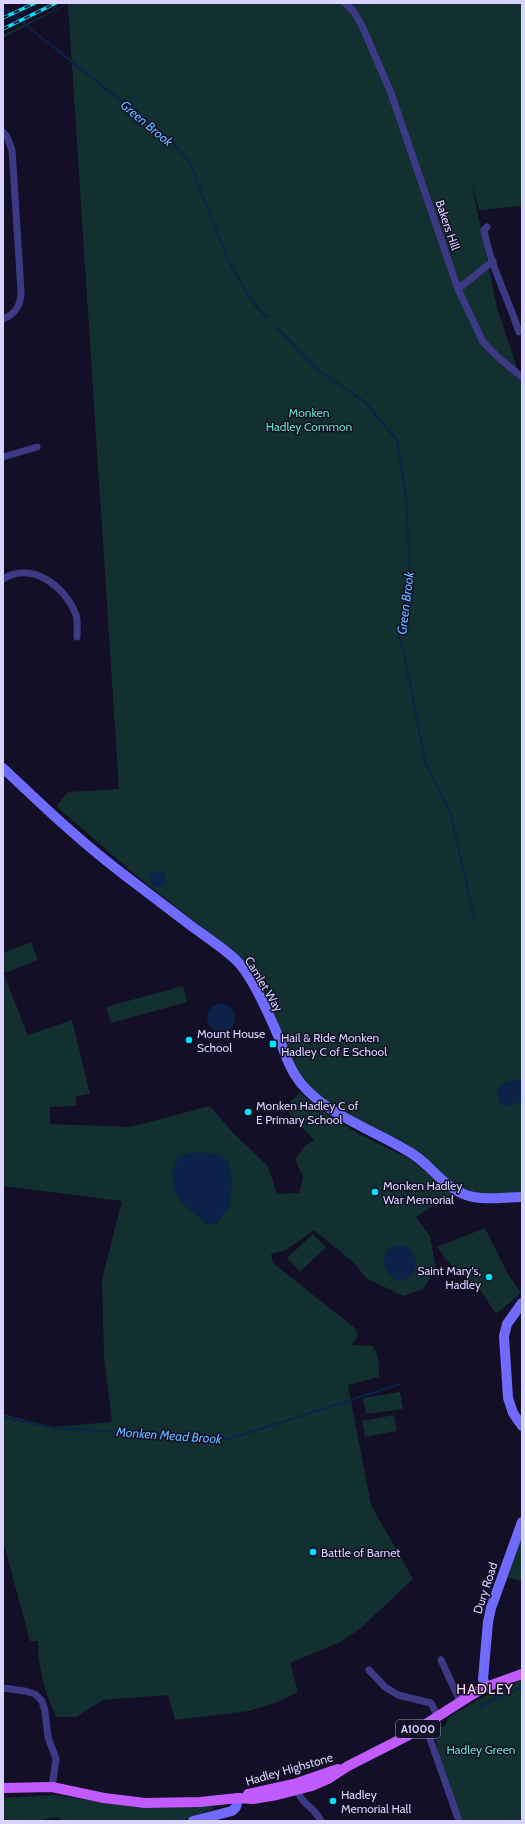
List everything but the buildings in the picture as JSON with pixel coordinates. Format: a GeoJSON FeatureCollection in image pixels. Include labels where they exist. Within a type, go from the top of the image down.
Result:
{"type":"FeatureCollection","features":[{"type":"Feature","properties":{"kind":"main road","name":"A1000"},"geometry":{"type":"LineString","coordinates":[[486,1687],[522,1674]]}},
{"type":"Feature","properties":{"kind":"main road","name":"Hadley Highstone"},"geometry":{"type":"LineString","coordinates":[[215,1800],[238,1798],[253,1800],[328,1779],[348,1766],[407,1736],[437,1715],[486,1687]]}},
{"type":"Feature","properties":{"kind":"main road","name":"A1000"},"geometry":{"type":"LineString","coordinates":[[3,1788],[52,1788],[104,1798],[145,1803],[215,1800]]}},
{"type":"Feature","properties":{"kind":"street","name":"Bakers Hill"},"geometry":{"type":"LineString","coordinates":[[345,3],[354,12],[363,28],[391,93],[458,289],[484,342],[499,358],[522,377]]}},
{"type":"Feature","properties":{"kind":"street"},"geometry":{"type":"LineString","coordinates":[[3,132],[7,137],[12,150],[21,298],[16,311],[3,319]]}},
{"type":"Feature","properties":{"kind":"street"},"geometry":{"type":"LineString","coordinates":[[487,227],[484,230],[493,261],[518,332]]}},
{"type":"Feature","properties":{"kind":"street"},"geometry":{"type":"LineString","coordinates":[[458,289],[493,261]]}},
{"type":"Feature","properties":{"kind":"street"},"geometry":{"type":"LineString","coordinates":[[3,457],[37,447]]}},
{"type":"Feature","properties":{"kind":"street"},"geometry":{"type":"LineString","coordinates":[[3,579],[19,572],[27,572],[50,581],[64,594],[76,615],[77,637]]}},
{"type":"Feature","properties":{"kind":"street","name":"Camlet Way"},"geometry":{"type":"LineString","coordinates":[[3,768],[109,863],[238,962],[270,1019],[295,1075],[316,1097],[365,1130],[414,1155],[447,1184],[460,1192],[474,1197],[486,1198],[522,1197]]}},
{"type":"Feature","properties":{"kind":"street"},"geometry":{"type":"LineString","coordinates":[[522,1303],[507,1324],[504,1342],[508,1398],[513,1413],[522,1426]]}},
{"type":"Feature","properties":{"kind":"street","name":"Dury Road"},"geometry":{"type":"LineString","coordinates":[[486,1687],[483,1679],[490,1608],[522,1522]]}},
{"type":"Feature","properties":{"kind":"street"},"geometry":{"type":"LineString","coordinates":[[441,1660],[460,1702]]}},
{"type":"Feature","properties":{"kind":"street"},"geometry":{"type":"LineString","coordinates":[[368,1670],[385,1687],[398,1695],[432,1703],[437,1715]]}},
{"type":"Feature","properties":{"kind":"street"},"geometry":{"type":"LineString","coordinates":[[3,1688],[35,1694],[42,1701],[45,1711],[48,1737],[56,1759],[52,1788]]}},
{"type":"Feature","properties":{"kind":"street"},"geometry":{"type":"LineString","coordinates":[[423,1725],[429,1736],[459,1821]]}},
{"type":"Feature","properties":{"kind":"street"},"geometry":{"type":"LineString","coordinates":[[296,1787],[301,1800],[314,1809],[321,1821]]}},
{"type":"Feature","properties":{"kind":"street","name":"Hadley Highstone"},"geometry":{"type":"LineString","coordinates":[[193,1821],[232,1811],[236,1807],[238,1798]]}},
{"type":"Feature","properties":{"kind":"street"},"geometry":{"type":"LineString","coordinates":[[215,1800],[216,1814]]}},
{"type":"Feature","properties":{"kind":"green space","name":"Monken Hadley Common"},"geometry":{"type":"Polygon","coordinates":[[[69,3],[522,3],[522,206],[479,210],[472,185],[497,308],[522,383],[522,1193],[492,1195],[465,1191],[319,1095],[295,1070],[271,1014],[241,958],[138,877],[56,806],[68,792],[119,789],[68,4],[3,38],[3,35],[69,3]]]}},
{"type":"Feature","properties":{"kind":"green space"},"geometry":{"type":"Polygon","coordinates":[[[31,942],[38,960],[5,973],[3,968],[3,953],[31,942]]]}},
{"type":"Feature","properties":{"kind":"green space"},"geometry":{"type":"Polygon","coordinates":[[[3,972],[28,1035],[72,1020],[90,1094],[76,1096],[76,1106],[50,1107],[50,1124],[130,1127],[210,1106],[233,1133],[268,1166],[277,1194],[299,1193],[303,1177],[295,1159],[305,1146],[314,1140],[286,1110],[288,1104],[300,1093],[330,1116],[359,1134],[410,1159],[452,1194],[416,1217],[430,1236],[436,1269],[423,1289],[403,1296],[366,1278],[352,1261],[314,1230],[286,1250],[271,1254],[273,1263],[356,1329],[358,1336],[352,1345],[372,1346],[375,1349],[378,1361],[379,1377],[348,1385],[371,1505],[413,1579],[360,1629],[338,1643],[290,1663],[298,1692],[275,1703],[249,1711],[175,1720],[168,1695],[103,1700],[76,1717],[56,1717],[43,1680],[39,1661],[38,1641],[30,1641],[3,1541],[3,1414],[52,1427],[112,1422],[104,1358],[102,1279],[122,1201],[3,1186],[3,972]],[[232,1177],[181,1202],[207,1224],[216,1224],[229,1206],[232,1177]]]}},
{"type":"Feature","properties":{"kind":"green space"},"geometry":{"type":"Polygon","coordinates":[[[183,986],[187,1002],[111,1023],[106,1007],[183,986]]]}},
{"type":"Feature","properties":{"kind":"green space"},"geometry":{"type":"Polygon","coordinates":[[[485,1228],[508,1274],[521,1293],[496,1314],[479,1288],[449,1263],[437,1247],[485,1228]]]}},
{"type":"Feature","properties":{"kind":"green space"},"geometry":{"type":"Polygon","coordinates":[[[313,1234],[326,1247],[300,1272],[287,1258],[313,1234]]]}},
{"type":"Feature","properties":{"kind":"green space"},"geometry":{"type":"Polygon","coordinates":[[[400,1392],[403,1409],[366,1414],[363,1398],[400,1392]]]}},
{"type":"Feature","properties":{"kind":"green space"},"geometry":{"type":"Polygon","coordinates":[[[394,1415],[397,1431],[365,1437],[362,1421],[394,1415]]]}},
{"type":"Feature","properties":{"kind":"green space"},"geometry":{"type":"Polygon","coordinates":[[[522,1533],[522,1581],[506,1577],[522,1533]]]}},
{"type":"Feature","properties":{"kind":"green space","name":"Hadley Green"},"geometry":{"type":"Polygon","coordinates":[[[522,1680],[522,1821],[463,1821],[444,1776],[434,1731],[445,1725],[449,1717],[487,1695],[522,1680]]]}},
{"type":"Feature","properties":{"kind":"green space"},"geometry":{"type":"Polygon","coordinates":[[[55,1795],[135,1807],[157,1808],[212,1806],[213,1809],[182,1821],[60,1821],[59,1817],[35,1821],[3,1821],[3,1798],[55,1795]]]}},
{"type":"Feature","properties":{"kind":"water"},"geometry":{"type":"Polygon","coordinates":[[[158,871],[165,876],[166,879],[161,886],[158,887],[151,882],[150,879],[155,872],[158,871]]]}},
{"type":"Feature","properties":{"kind":"water"},"geometry":{"type":"Polygon","coordinates":[[[221,1004],[231,1008],[235,1018],[231,1028],[221,1032],[211,1028],[207,1018],[211,1008],[221,1004]]]}},
{"type":"Feature","properties":{"kind":"water"},"geometry":{"type":"Polygon","coordinates":[[[519,1079],[522,1081],[522,1100],[510,1107],[500,1103],[498,1092],[501,1085],[509,1081],[519,1079]]]}},
{"type":"Feature","properties":{"kind":"water"},"geometry":{"type":"Polygon","coordinates":[[[195,1152],[219,1154],[228,1161],[232,1177],[229,1206],[216,1224],[207,1224],[198,1217],[181,1202],[174,1189],[172,1173],[178,1157],[195,1152]]]}},
{"type":"Feature","properties":{"kind":"water"},"geometry":{"type":"Polygon","coordinates":[[[394,1246],[409,1246],[416,1260],[415,1269],[407,1279],[399,1280],[391,1276],[383,1261],[387,1250],[394,1246]]]}},
{"type":"Feature","properties":{"kind":"waterway","name":"Green Brook"},"geometry":{"type":"LineString","coordinates":[[3,7],[169,139],[190,163],[229,262],[253,303],[267,317]]}},
{"type":"Feature","properties":{"kind":"waterway","name":"Green Brook"},"geometry":{"type":"LineString","coordinates":[[276,327],[318,370],[365,402],[397,440],[406,497],[410,577],[399,638],[404,653],[425,761],[451,815],[475,922]]}},
{"type":"Feature","properties":{"kind":"waterway","name":"Monken Mead Brook"},"geometry":{"type":"LineString","coordinates":[[3,1417],[55,1428],[229,1439],[400,1384]]}},
{"type":"Feature","properties":{"kind":"waterway"},"geometry":{"type":"LineString","coordinates":[[480,1706],[522,1687]]}},
{"type":"Feature","properties":{"kind":"railway"},"geometry":{"type":"LineString","coordinates":[[3,18],[35,3]]}},
{"type":"Feature","properties":{"kind":"railway"},"geometry":{"type":"LineString","coordinates":[[3,29],[56,3]]}},
{"type":"Feature","properties":{"kind":"place","name":"Mount House School"},"geometry":{"type":"Point","coordinates":[189,1040]}},
{"type":"Feature","properties":{"kind":"place","name":"Hail & Ride Monken Hadley C of E School"},"geometry":{"type":"Point","coordinates":[273,1044]}},
{"type":"Feature","properties":{"kind":"place","name":"Monken Hadley C of E Primary School"},"geometry":{"type":"Point","coordinates":[248,1112]}},
{"type":"Feature","properties":{"kind":"place","name":"Monken Hadley War Memorial"},"geometry":{"type":"Point","coordinates":[375,1192]}},
{"type":"Feature","properties":{"kind":"place","name":"Saint Mary's, Hadley"},"geometry":{"type":"Point","coordinates":[489,1277]}},
{"type":"Feature","properties":{"kind":"place","name":"Battle of Barnet"},"geometry":{"type":"Point","coordinates":[313,1552]}},
{"type":"Feature","properties":{"kind":"place","name":"Hadley Memorial Hall"},"geometry":{"type":"Point","coordinates":[333,1801]}},
{"type":"Feature","properties":{"kind":"district","name":"HADLEY"},"geometry":{"type":"Point","coordinates":[485,1689]}}]}
